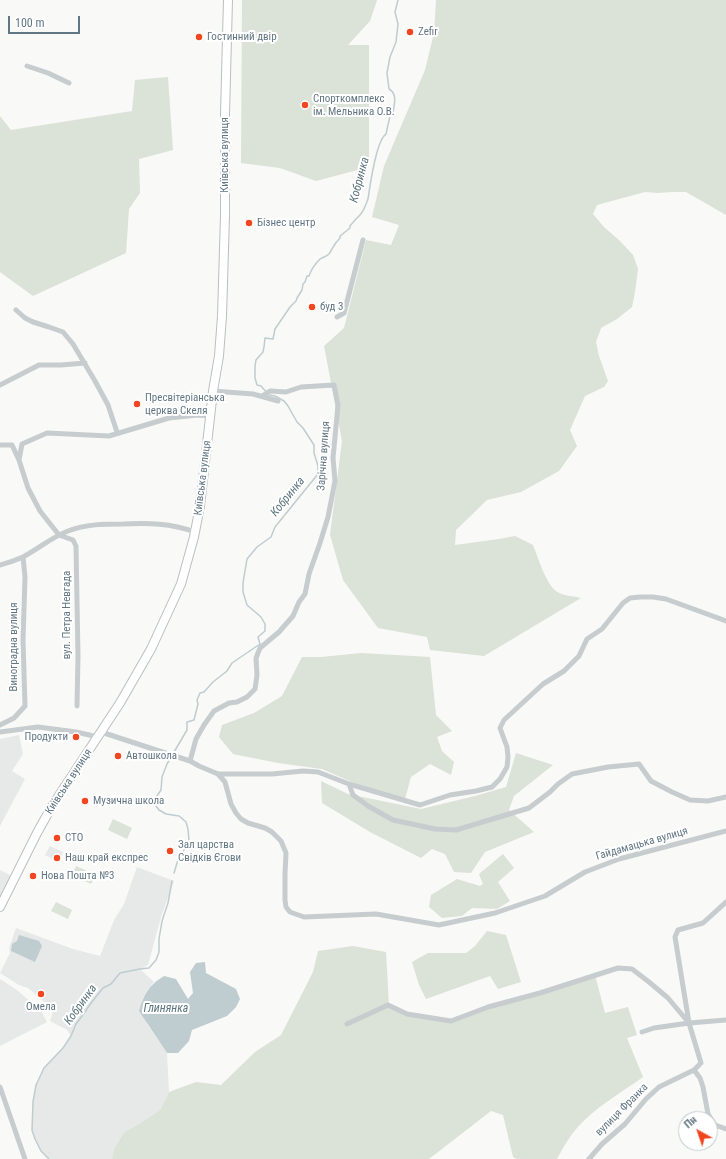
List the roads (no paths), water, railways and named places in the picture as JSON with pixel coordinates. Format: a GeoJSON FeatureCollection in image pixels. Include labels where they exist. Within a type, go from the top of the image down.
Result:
{"type":"FeatureCollection","features":[{"type":"Feature","properties":{"kind":"main road","name":"Київська вулиця"},"geometry":{"type":"LineString","coordinates":[[0,907],[52,806],[120,703],[151,649],[181,584],[195,532],[200,506],[213,391],[219,356],[222,316],[226,216],[225,114],[228,0]]}},
{"type":"Feature","properties":{"kind":"street"},"geometry":{"type":"LineString","coordinates":[[27,66],[48,73],[69,83]]}},
{"type":"Feature","properties":{"kind":"street"},"geometry":{"type":"LineString","coordinates":[[337,317],[344,313],[363,240]]}},
{"type":"Feature","properties":{"kind":"street"},"geometry":{"type":"LineString","coordinates":[[16,310],[25,318],[33,322],[63,332],[85,363],[108,406],[117,432]]}},
{"type":"Feature","properties":{"kind":"street"},"geometry":{"type":"LineString","coordinates":[[0,386],[39,365],[85,363]]}},
{"type":"Feature","properties":{"kind":"street","name":"Зарічна вулиця"},"geometry":{"type":"LineString","coordinates":[[190,760],[196,740],[214,711],[229,703],[237,702],[247,697],[255,688],[257,675],[256,658],[260,648],[279,632],[293,616],[298,602],[305,594],[309,574],[328,517],[334,481],[333,458],[338,405],[334,385],[300,387],[286,392],[266,393]]}},
{"type":"Feature","properties":{"kind":"street"},"geometry":{"type":"LineString","coordinates":[[213,391],[253,394],[266,393],[278,400]]}},
{"type":"Feature","properties":{"kind":"street"},"geometry":{"type":"LineString","coordinates":[[19,460],[22,444],[47,433],[109,436],[117,432],[169,418],[198,415],[211,416]]}},
{"type":"Feature","properties":{"kind":"street"},"geometry":{"type":"LineString","coordinates":[[0,445],[12,445],[19,460],[28,488],[40,511],[59,535]]}},
{"type":"Feature","properties":{"kind":"street"},"geometry":{"type":"LineString","coordinates":[[0,566],[23,556],[59,535],[82,526],[97,524],[165,524],[183,527],[195,532]]}},
{"type":"Feature","properties":{"kind":"street","name":"вул. Петра Невгада"},"geometry":{"type":"LineString","coordinates":[[59,535],[73,540],[77,550],[77,706]]}},
{"type":"Feature","properties":{"kind":"street","name":"Виноградна вулиця"},"geometry":{"type":"LineString","coordinates":[[0,725],[14,718],[25,706],[25,577],[23,556]]}},
{"type":"Feature","properties":{"kind":"street"},"geometry":{"type":"LineString","coordinates":[[0,732],[38,727],[100,734],[190,760],[199,766],[218,774],[272,774],[303,771],[318,772],[349,784],[420,805],[450,795],[492,787],[500,779],[507,767],[507,747],[500,728],[504,720],[543,684],[564,671],[579,656],[587,639],[602,629],[630,598],[653,597],[666,599],[726,621]]}},
{"type":"Feature","properties":{"kind":"street"},"geometry":{"type":"LineString","coordinates":[[349,784],[353,795],[368,806],[393,820],[435,829],[456,830],[529,808],[572,774],[639,764],[651,781],[690,800],[708,801],[726,797]]}},
{"type":"Feature","properties":{"kind":"street","name":"Гайдамацька вулиця"},"geometry":{"type":"LineString","coordinates":[[218,774],[225,782],[231,804],[236,813],[248,823],[265,828],[272,832],[281,842],[286,853],[286,907],[290,912],[304,917],[376,914],[439,925],[495,913],[540,898],[585,872],[619,859],[726,831]]}},
{"type":"Feature","properties":{"kind":"street"},"geometry":{"type":"LineString","coordinates":[[726,902],[703,923],[678,930],[675,937],[689,1023],[701,1063],[694,1070],[700,1078],[703,1087],[708,1114],[715,1125],[726,1129]]}},
{"type":"Feature","properties":{"kind":"street"},"geometry":{"type":"LineString","coordinates":[[347,1024],[388,1005],[407,1014],[451,1021],[488,1007],[540,993],[618,968],[632,969],[649,982],[668,998],[689,1023]]}},
{"type":"Feature","properties":{"kind":"street"},"geometry":{"type":"LineString","coordinates":[[642,1032],[654,1028],[689,1023],[726,1020]]}},
{"type":"Feature","properties":{"kind":"street","name":"вулиця Франка"},"geometry":{"type":"LineString","coordinates":[[589,1159],[602,1144],[625,1124],[646,1099],[659,1087],[694,1070]]}},
{"type":"Feature","properties":{"kind":"street"},"geometry":{"type":"LineString","coordinates":[[0,1087],[25,1159]]}},
{"type":"Feature","properties":{"kind":"water"},"geometry":{"type":"Polygon","coordinates":[[[19,935],[39,941],[42,946],[35,962],[11,951],[12,944],[17,941],[19,935]]]}},
{"type":"Feature","properties":{"kind":"water","name":"Глинянка"},"geometry":{"type":"Polygon","coordinates":[[[205,962],[206,973],[236,989],[240,999],[236,1007],[227,1016],[192,1030],[189,1041],[178,1053],[167,1053],[139,1011],[143,1000],[148,990],[154,983],[164,976],[176,979],[188,999],[193,993],[190,972],[196,963],[205,962]]]}},
{"type":"Feature","properties":{"kind":"waterway","name":"Кобринка"},"geometry":{"type":"LineString","coordinates":[[174,873],[177,863],[189,841],[188,829],[186,822],[179,816],[166,814],[159,810],[153,802],[161,790],[162,777],[167,764],[187,730],[187,722],[194,720],[198,704],[197,700],[200,693],[204,692],[213,682],[227,671],[232,663],[260,644],[258,637],[265,631],[265,624],[261,617],[247,605],[243,592],[247,559],[257,547],[271,537],[275,527],[318,474],[314,445],[303,428],[297,422],[288,406],[284,401],[275,396],[269,395],[261,386],[257,385],[255,378],[256,360],[263,352],[265,338],[273,339],[275,329],[296,301],[307,276],[309,276],[320,259],[329,254],[340,236],[350,228],[366,205],[376,154],[382,138],[386,134],[390,116],[393,113],[394,107],[394,94],[389,89],[387,73],[390,57],[396,42],[398,24],[395,12],[398,0]]}},
{"type":"Feature","properties":{"kind":"waterway","name":"Кобринка"},"geometry":{"type":"LineString","coordinates":[[49,1159],[41,1151],[32,1130],[33,1102],[36,1085],[44,1068],[63,1048],[71,1036],[76,1024],[103,988],[111,984],[120,973],[149,968],[156,960],[159,952],[159,939],[162,921],[168,903],[172,881]]}},
{"type":"Feature","properties":{"kind":"place","name":"Zefir"},"geometry":{"type":"Point","coordinates":[410,32]}},
{"type":"Feature","properties":{"kind":"place","name":"Гостинний двір"},"geometry":{"type":"Point","coordinates":[199,37]}},
{"type":"Feature","properties":{"kind":"place","name":"Спорткомплекс ім. Мельника О.В."},"geometry":{"type":"Point","coordinates":[305,105]}},
{"type":"Feature","properties":{"kind":"place","name":"Бізнес центр"},"geometry":{"type":"Point","coordinates":[249,223]}},
{"type":"Feature","properties":{"kind":"place","name":"буд 3"},"geometry":{"type":"Point","coordinates":[312,307]}},
{"type":"Feature","properties":{"kind":"place","name":"Пресвітеріанська церква Скеля"},"geometry":{"type":"Point","coordinates":[137,404]}},
{"type":"Feature","properties":{"kind":"place","name":"Продукти"},"geometry":{"type":"Point","coordinates":[76,737]}},
{"type":"Feature","properties":{"kind":"place","name":"Автошкола"},"geometry":{"type":"Point","coordinates":[118,756]}},
{"type":"Feature","properties":{"kind":"place","name":"Музична школа"},"geometry":{"type":"Point","coordinates":[85,801]}},
{"type":"Feature","properties":{"kind":"place","name":"СТО"},"geometry":{"type":"Point","coordinates":[57,838]}},
{"type":"Feature","properties":{"kind":"place","name":"Зал царства Свідків Єгови"},"geometry":{"type":"Point","coordinates":[170,851]}},
{"type":"Feature","properties":{"kind":"place","name":"Наш край експрес"},"geometry":{"type":"Point","coordinates":[57,858]}},
{"type":"Feature","properties":{"kind":"place","name":"Нова Пошта №3"},"geometry":{"type":"Point","coordinates":[33,876]}},
{"type":"Feature","properties":{"kind":"place","name":"Омела"},"geometry":{"type":"Point","coordinates":[41,994]}}]}
